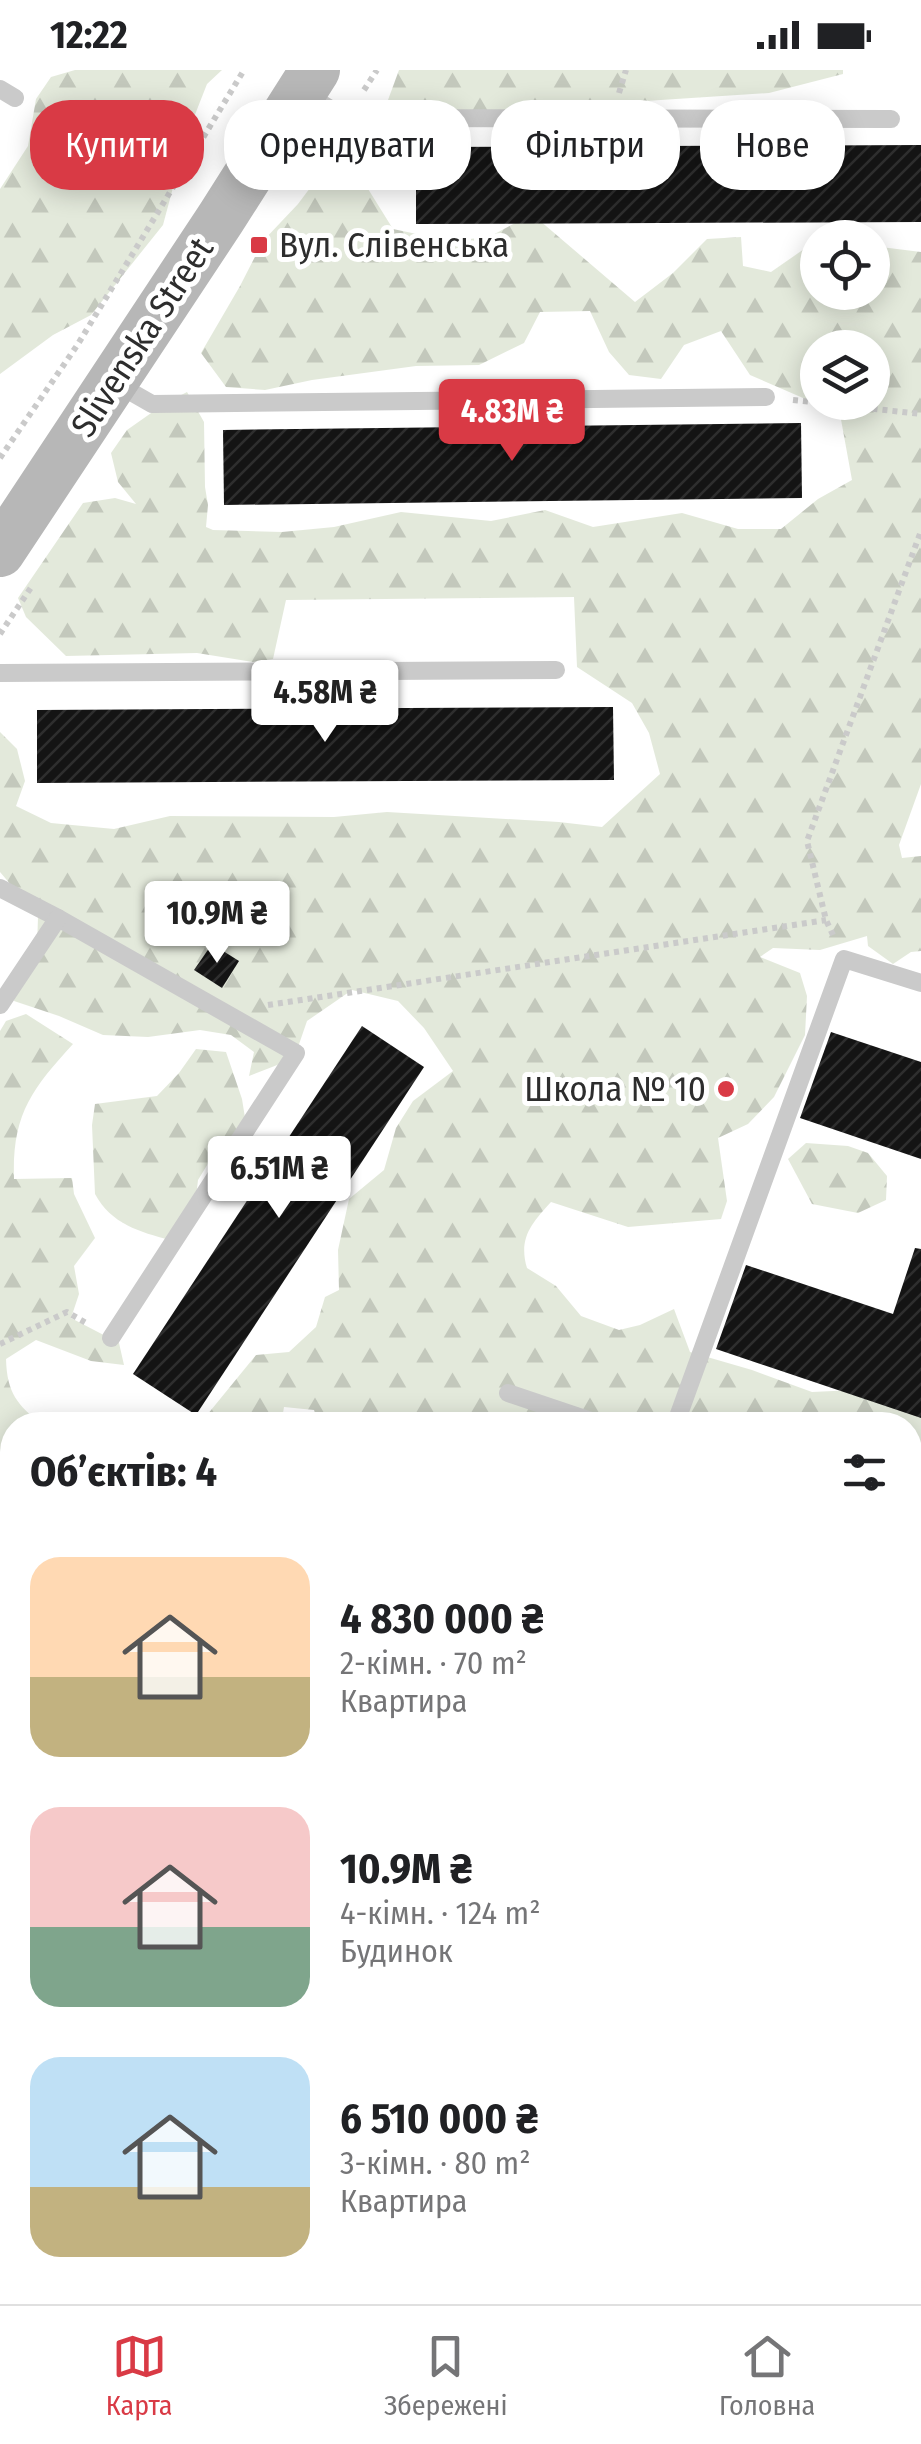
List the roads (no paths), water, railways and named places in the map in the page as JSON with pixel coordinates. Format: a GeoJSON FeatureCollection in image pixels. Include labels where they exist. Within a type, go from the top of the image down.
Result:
{"type":"FeatureCollection","features":[{"type":"Feature","properties":{"kind":"main road","name":"Slivenska Street"},"geometry":{"type":"LineString","coordinates":[[0,552],[308,81]]}},
{"type":"Feature","properties":{"kind":"lane"},"geometry":{"type":"LineString","coordinates":[[308,81],[345,118],[891,119]]}},
{"type":"Feature","properties":{"kind":"lane"},"geometry":{"type":"LineString","coordinates":[[113,381],[152,404],[766,397]]}},
{"type":"Feature","properties":{"kind":"lane"},"geometry":{"type":"LineString","coordinates":[[0,673],[556,670]]}},
{"type":"Feature","properties":{"kind":"lane"},"geometry":{"type":"LineString","coordinates":[[0,888],[296,1053],[111,1338]]}},
{"type":"Feature","properties":{"kind":"lane"},"geometry":{"type":"LineString","coordinates":[[0,1005],[58,918]]}},
{"type":"Feature","properties":{"kind":"lane"},"geometry":{"type":"LineString","coordinates":[[679,1412],[844,959],[921,984]]}},
{"type":"Feature","properties":{"kind":"lane"},"geometry":{"type":"LineString","coordinates":[[508,1393],[564,1412]]}},
{"type":"Feature","properties":{"kind":"place","name":"Вул. Слівенська"},"geometry":{"type":"Point","coordinates":[259,245]}},
{"type":"Feature","properties":{"kind":"place","name":"Школа № 10"},"geometry":{"type":"Point","coordinates":[726,1089]}}]}
